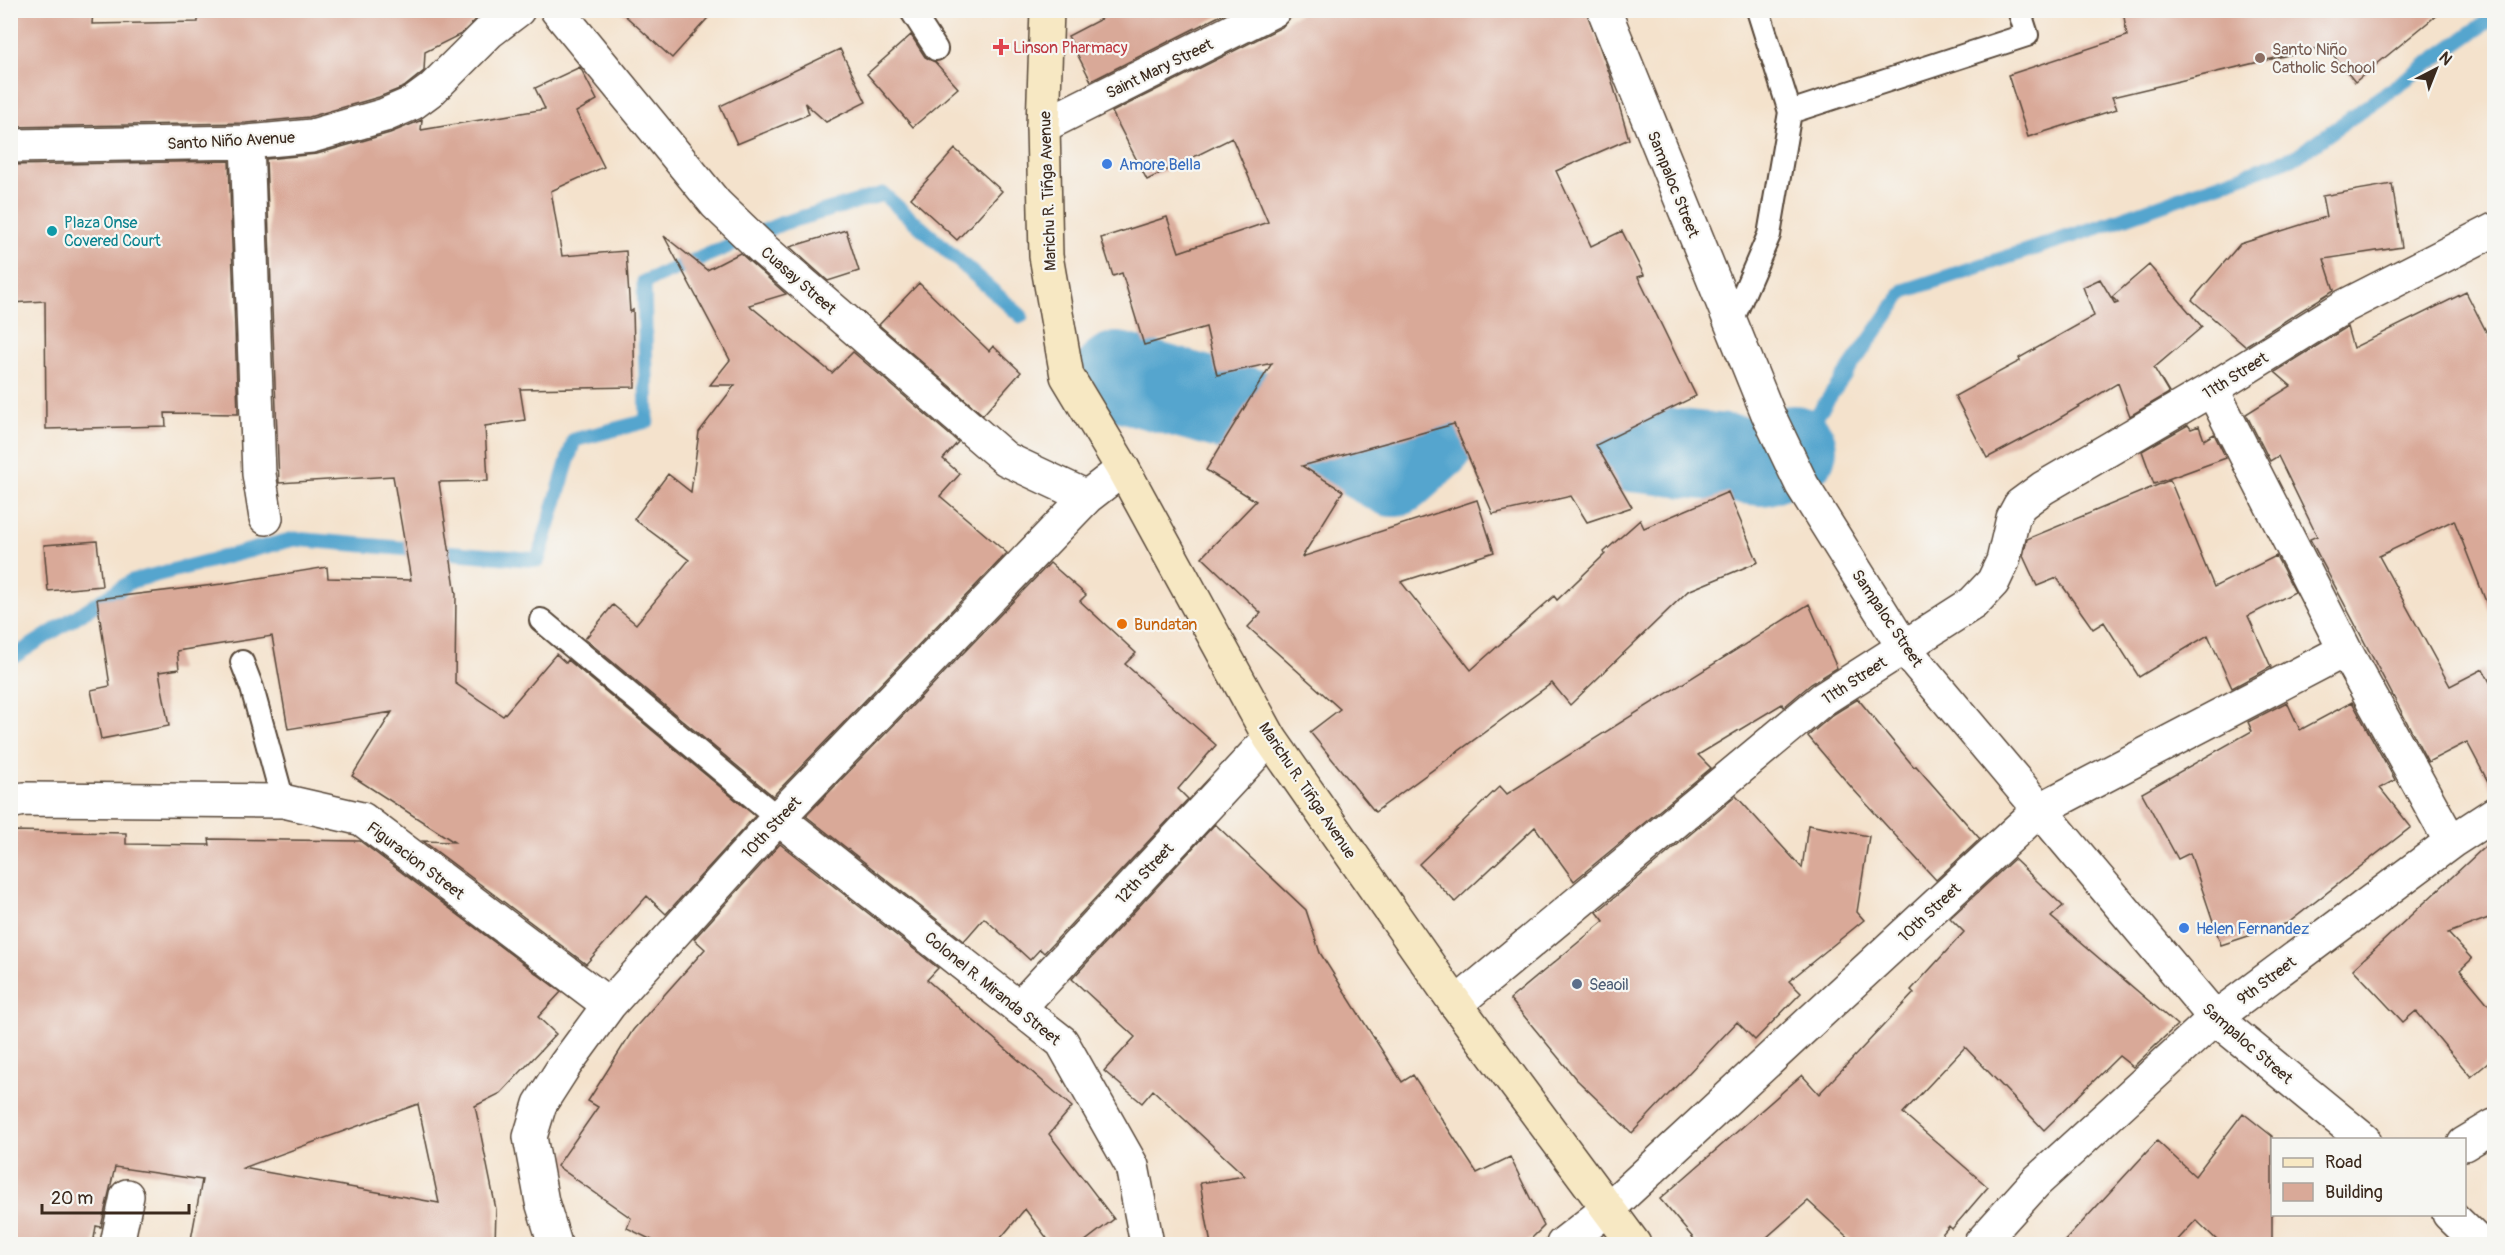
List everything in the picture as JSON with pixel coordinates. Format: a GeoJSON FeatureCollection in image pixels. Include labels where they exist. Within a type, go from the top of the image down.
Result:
{"type":"FeatureCollection","features":[{"type":"Feature","properties":{"kind":"main road","name":"Marichu R. Tiñga Avenue"},"geometry":{"type":"LineString","coordinates":[[1047,10],[1043,126],[1046,256],[1067,376],[1123,469],[1270,738],[1456,1004],[1634,1245]]}},
{"type":"Feature","properties":{"kind":"street","name":"Santo Niño Avenue"},"geometry":{"type":"LineString","coordinates":[[10,146],[247,142],[312,136],[385,115],[413,104],[432,89],[489,32],[518,10]]}},
{"type":"Feature","properties":{"kind":"street","name":"Cuasay Street"},"geometry":{"type":"LineString","coordinates":[[557,10],[716,204],[764,250],[1006,459],[1087,497]]}},
{"type":"Feature","properties":{"kind":"street","name":"Saint Mary Street"},"geometry":{"type":"LineString","coordinates":[[1043,126],[1275,10]]}},
{"type":"Feature","properties":{"kind":"street","name":"Sampaloc Street"},"geometry":{"type":"LineString","coordinates":[[1604,10],[1767,414],[1802,484],[1904,648],[2215,1018],[2362,1138]]}},
{"type":"Feature","properties":{"kind":"street"},"geometry":{"type":"LineString","coordinates":[[247,142],[259,474],[266,518]]}},
{"type":"Feature","properties":{"kind":"street","name":"11th Street"},"geometry":{"type":"LineString","coordinates":[[1456,1004],[1823,699],[1973,603],[1993,582],[2003,561],[2013,518],[2020,505],[2043,488],[2212,389],[2345,306],[2494,231]]}},
{"type":"Feature","properties":{"kind":"street"},"geometry":{"type":"LineString","coordinates":[[2212,389],[2345,650],[2451,842]]}},
{"type":"Feature","properties":{"kind":"street","name":"10th Street"},"geometry":{"type":"LineString","coordinates":[[557,1243],[542,1202],[530,1137],[540,1104],[565,1065],[609,1005],[778,818],[1087,497],[1123,469]]}},
{"type":"Feature","properties":{"kind":"street","name":"10th Street"},"geometry":{"type":"LineString","coordinates":[[1563,1245],[1608,1209],[2038,810],[2345,650]]}},
{"type":"Feature","properties":{"kind":"street","name":"12th Street"},"geometry":{"type":"LineString","coordinates":[[1019,1008],[1270,738]]}},
{"type":"Feature","properties":{"kind":"street","name":"Figuracion Street"},"geometry":{"type":"LineString","coordinates":[[10,802],[24,799],[283,801],[362,819],[609,1005]]}},
{"type":"Feature","properties":{"kind":"street","name":"9th Street"},"geometry":{"type":"LineString","coordinates":[[1980,1245],[2036,1182],[2215,1018],[2451,842],[2494,814]]}},
{"type":"Feature","properties":{"kind":"street","name":"Colonel R. Miranda Street"},"geometry":{"type":"LineString","coordinates":[[778,818],[1062,1042],[1132,1166],[1147,1245]]}},
{"type":"Feature","properties":{"kind":"street"},"geometry":{"type":"LineString","coordinates":[[2466,1143],[2494,1126]]}},
{"type":"Feature","properties":{"kind":"street"},"geometry":{"type":"LineString","coordinates":[[117,1245],[128,1197]]}},
{"type":"Feature","properties":{"kind":"street"},"geometry":{"type":"LineString","coordinates":[[2450,1216],[2480,1245]]}},
{"type":"Feature","properties":{"kind":"lane"},"geometry":{"type":"LineString","coordinates":[[911,10],[936,49]]}},
{"type":"Feature","properties":{"kind":"lane"},"geometry":{"type":"LineString","coordinates":[[1731,323],[1769,235],[1790,112],[1758,10]]}},
{"type":"Feature","properties":{"kind":"lane"},"geometry":{"type":"LineString","coordinates":[[1790,112],[2027,35],[2019,10]]}},
{"type":"Feature","properties":{"kind":"lane"},"geometry":{"type":"LineString","coordinates":[[541,620],[778,818]]}},
{"type":"Feature","properties":{"kind":"lane"},"geometry":{"type":"LineString","coordinates":[[242,662],[252,688],[283,801]]}},
{"type":"Feature","properties":{"kind":"building"},"geometry":{"type":"Polygon","coordinates":[[[10,10],[93,10],[92,24],[198,22],[198,16],[306,10],[486,10],[461,34],[425,52],[424,71],[404,87],[379,97],[309,117],[246,123],[10,127],[10,10]]]}},
{"type":"Feature","properties":{"kind":"building"},"geometry":{"type":"Polygon","coordinates":[[[619,10],[715,10],[672,58],[619,10]]]}},
{"type":"Feature","properties":{"kind":"building"},"geometry":{"type":"Polygon","coordinates":[[[1118,10],[1231,10],[1091,81],[1068,36],[1118,10]]]}},
{"type":"Feature","properties":{"kind":"building"},"geometry":{"type":"Polygon","coordinates":[[[1309,10],[1586,10],[1611,78],[1629,139],[1556,171],[1591,246],[1622,231],[1644,275],[1638,277],[1696,396],[1596,445],[1632,507],[1587,522],[1571,496],[1493,514],[1454,424],[1302,466],[1343,491],[1302,557],[1477,500],[1494,552],[1401,582],[1471,670],[1554,596],[1557,600],[1605,554],[1604,552],[1640,520],[1644,528],[1728,492],[1758,562],[1688,591],[1570,705],[1552,683],[1375,812],[1310,732],[1340,709],[1248,627],[1261,613],[1202,557],[1256,501],[1206,470],[1272,363],[1217,375],[1206,327],[1144,345],[1122,273],[1113,276],[1101,238],[1167,217],[1179,252],[1268,222],[1232,138],[1147,180],[1112,112],[1282,27],[1290,18],[1309,10]]]}},
{"type":"Feature","properties":{"kind":"building"},"geometry":{"type":"Polygon","coordinates":[[[2123,10],[2443,10],[2355,82],[2326,46],[2112,97],[2117,109],[2028,137],[2008,75],[2127,36],[2123,10]]]}},
{"type":"Feature","properties":{"kind":"building"},"geometry":{"type":"Polygon","coordinates":[[[911,35],[925,57],[935,62],[958,88],[913,127],[867,74],[911,35]]]}},
{"type":"Feature","properties":{"kind":"building"},"geometry":{"type":"Polygon","coordinates":[[[840,49],[866,102],[826,122],[806,104],[809,114],[737,144],[720,106],[840,49]]]}},
{"type":"Feature","properties":{"kind":"building"},"geometry":{"type":"Polygon","coordinates":[[[580,67],[597,100],[576,112],[604,167],[551,191],[562,256],[626,251],[630,312],[633,310],[635,387],[520,389],[525,420],[485,426],[488,481],[439,482],[456,594],[455,683],[503,716],[556,654],[566,663],[568,660],[755,816],[666,914],[647,896],[586,964],[423,841],[454,842],[352,776],[392,712],[288,729],[272,636],[177,651],[179,669],[159,672],[169,726],[101,739],[91,690],[110,686],[97,599],[222,584],[327,567],[328,578],[411,580],[393,476],[279,483],[266,159],[317,154],[390,133],[422,120],[421,130],[545,109],[535,88],[580,67]]]}},
{"type":"Feature","properties":{"kind":"building"},"geometry":{"type":"Polygon","coordinates":[[[955,149],[1002,191],[957,240],[911,198],[955,149]]]}},
{"type":"Feature","properties":{"kind":"building"},"geometry":{"type":"Polygon","coordinates":[[[229,161],[238,414],[165,413],[166,426],[46,429],[45,301],[10,303],[10,165],[229,161]]]}},
{"type":"Feature","properties":{"kind":"building"},"geometry":{"type":"Polygon","coordinates":[[[2392,184],[2402,247],[2324,259],[2334,290],[2245,346],[2192,300],[2240,244],[2326,217],[2322,196],[2392,184]]]}},
{"type":"Feature","properties":{"kind":"building"},"geometry":{"type":"Polygon","coordinates":[[[846,230],[859,271],[828,281],[790,247],[846,230]]]}},
{"type":"Feature","properties":{"kind":"building"},"geometry":{"type":"Polygon","coordinates":[[[664,236],[707,270],[740,253],[786,294],[749,305],[832,373],[853,352],[958,442],[943,459],[960,474],[940,496],[1007,553],[773,796],[585,639],[613,605],[636,624],[689,560],[634,519],[668,474],[691,492],[699,432],[735,385],[710,385],[730,360],[664,236]]]}},
{"type":"Feature","properties":{"kind":"building"},"geometry":{"type":"Polygon","coordinates":[[[2149,265],[2202,327],[2154,368],[2169,393],[2130,416],[2118,383],[2038,431],[1987,458],[1955,396],[2020,361],[2019,358],[2094,316],[2083,287],[2100,279],[2115,304],[2118,303],[2112,297],[2149,265]]]}},
{"type":"Feature","properties":{"kind":"building"},"geometry":{"type":"Polygon","coordinates":[[[919,283],[989,351],[993,346],[1021,372],[983,415],[879,325],[919,283]]]}},
{"type":"Feature","properties":{"kind":"building"},"geometry":{"type":"Polygon","coordinates":[[[2466,292],[2494,347],[2494,616],[2492,617],[2454,520],[2379,556],[2450,686],[2483,669],[2494,690],[2494,793],[2467,742],[2428,762],[2310,539],[2317,536],[2278,456],[2270,461],[2246,414],[2291,386],[2275,372],[2347,327],[2353,348],[2466,292]]]}},
{"type":"Feature","properties":{"kind":"building"},"geometry":{"type":"Polygon","coordinates":[[[2188,425],[2191,429],[2199,426],[2204,440],[2214,434],[2226,458],[2154,484],[2142,451],[2188,425]]]}},
{"type":"Feature","properties":{"kind":"building"},"geometry":{"type":"Polygon","coordinates":[[[2170,480],[2214,587],[2276,556],[2295,592],[2248,616],[2271,667],[2232,688],[2208,635],[2139,677],[2104,622],[2093,629],[2057,578],[2037,586],[2023,556],[2027,539],[2170,480]]]}},
{"type":"Feature","properties":{"kind":"building"},"geometry":{"type":"Polygon","coordinates":[[[97,541],[102,586],[48,591],[44,545],[97,541]]]}},
{"type":"Feature","properties":{"kind":"building"},"geometry":{"type":"Polygon","coordinates":[[[1050,563],[1086,595],[1080,601],[1136,653],[1125,664],[1216,745],[1178,789],[1188,799],[1044,953],[1040,949],[1030,960],[984,918],[964,941],[806,816],[1050,563]]]}},
{"type":"Feature","properties":{"kind":"building"},"geometry":{"type":"Polygon","coordinates":[[[1809,604],[1837,668],[1811,684],[1784,707],[1782,704],[1698,755],[1711,768],[1574,881],[1535,827],[1455,902],[1419,864],[1500,786],[1507,794],[1809,604]]]}},
{"type":"Feature","properties":{"kind":"building"},"geometry":{"type":"Polygon","coordinates":[[[1858,699],[1914,767],[1916,766],[1980,839],[1936,880],[1808,736],[1834,714],[1858,699]]]}},
{"type":"Feature","properties":{"kind":"building"},"geometry":{"type":"Polygon","coordinates":[[[2287,702],[2300,730],[2352,702],[2395,780],[2380,788],[2411,827],[2288,923],[2221,945],[2190,853],[2178,859],[2142,793],[2252,731],[2248,722],[2287,702]]]}},
{"type":"Feature","properties":{"kind":"building"},"geometry":{"type":"Polygon","coordinates":[[[1736,796],[1802,868],[1808,825],[1869,836],[1857,912],[1864,920],[1789,981],[1801,993],[1755,1040],[1737,1022],[1632,1133],[1576,1079],[1510,999],[1604,921],[1597,912],[1736,796]]]}},
{"type":"Feature","properties":{"kind":"building"},"geometry":{"type":"Polygon","coordinates":[[[1215,824],[1306,910],[1320,953],[1402,1082],[1413,1075],[1477,1173],[1510,1157],[1544,1226],[1530,1240],[1521,1245],[1211,1245],[1200,1183],[1245,1176],[1153,1090],[1142,1103],[1104,1071],[1135,1037],[1072,979],[1215,824]]]}},
{"type":"Feature","properties":{"kind":"building"},"geometry":{"type":"Polygon","coordinates":[[[10,831],[126,833],[126,844],[210,845],[209,839],[360,841],[561,992],[538,1017],[556,1034],[501,1093],[475,1106],[496,1209],[495,1245],[190,1245],[202,1180],[115,1167],[101,1227],[96,1226],[93,1245],[10,1245],[10,831]],[[418,1104],[243,1168],[439,1203],[418,1104]]]}},
{"type":"Feature","properties":{"kind":"building"},"geometry":{"type":"Polygon","coordinates":[[[2494,838],[2494,916],[2448,933],[2472,959],[2460,970],[2494,1011],[2494,1058],[2471,1077],[2416,1011],[2403,1022],[2353,969],[2494,838]]]}},
{"type":"Feature","properties":{"kind":"building"},"geometry":{"type":"Polygon","coordinates":[[[780,844],[938,968],[927,980],[1072,1107],[1049,1134],[1114,1219],[1080,1245],[1052,1245],[1025,1209],[995,1245],[662,1245],[627,1228],[631,1218],[557,1166],[598,1107],[588,1101],[633,1030],[705,949],[694,939],[780,844]]]}},
{"type":"Feature","properties":{"kind":"building"},"geometry":{"type":"Polygon","coordinates":[[[2014,859],[2063,906],[2051,917],[2177,1025],[2133,1067],[2119,1056],[2044,1130],[1965,1047],[1903,1113],[1988,1187],[1952,1229],[1949,1226],[1933,1245],[1856,1245],[1808,1201],[1758,1245],[1699,1245],[1660,1199],[1802,1075],[1819,1094],[1914,993],[1911,990],[1964,932],[1950,918],[2014,859]]]}},
{"type":"Feature","properties":{"kind":"building"},"geometry":{"type":"Polygon","coordinates":[[[2243,1113],[2272,1136],[2272,1245],[2222,1245],[2196,1220],[2173,1245],[2061,1245],[2157,1141],[2195,1176],[2243,1113]]]}},
{"type":"Feature","properties":{"kind":"waterway"},"geometry":{"type":"LineString","coordinates":[[1793,449],[1904,291],[2099,227],[2297,156],[2494,17]]}},
{"type":"Feature","properties":{"kind":"waterway"},"geometry":{"type":"LineString","coordinates":[[10,659],[132,581],[294,539],[538,560],[574,440],[647,421],[644,282],[783,223],[883,194],[1021,316]]}},
{"type":"Feature","properties":{"kind":"waterway"},"geometry":{"type":"LineString","coordinates":[[1117,376],[1318,431],[1394,473],[1432,439],[1453,370],[1482,348],[1530,358],[1592,413],[1613,446],[1762,462],[1793,449]]}},
{"type":"Feature","properties":{"kind":"place","name":"Linson Pharmacy"},"geometry":{"type":"Point","coordinates":[1001,47]}},
{"type":"Feature","properties":{"kind":"place","name":"Santo Niño Catholic School"},"geometry":{"type":"Point","coordinates":[2260,58]}},
{"type":"Feature","properties":{"kind":"place","name":"Amore Bella"},"geometry":{"type":"Point","coordinates":[1107,164]}},
{"type":"Feature","properties":{"kind":"place","name":"Plaza Onse Covered Court"},"geometry":{"type":"Point","coordinates":[52,231]}},
{"type":"Feature","properties":{"kind":"place","name":"Bundatan"},"geometry":{"type":"Point","coordinates":[1122,624]}},
{"type":"Feature","properties":{"kind":"place","name":"Helen Fernandez"},"geometry":{"type":"Point","coordinates":[2184,928]}},
{"type":"Feature","properties":{"kind":"place","name":"Seaoil"},"geometry":{"type":"Point","coordinates":[1577,984]}}]}
